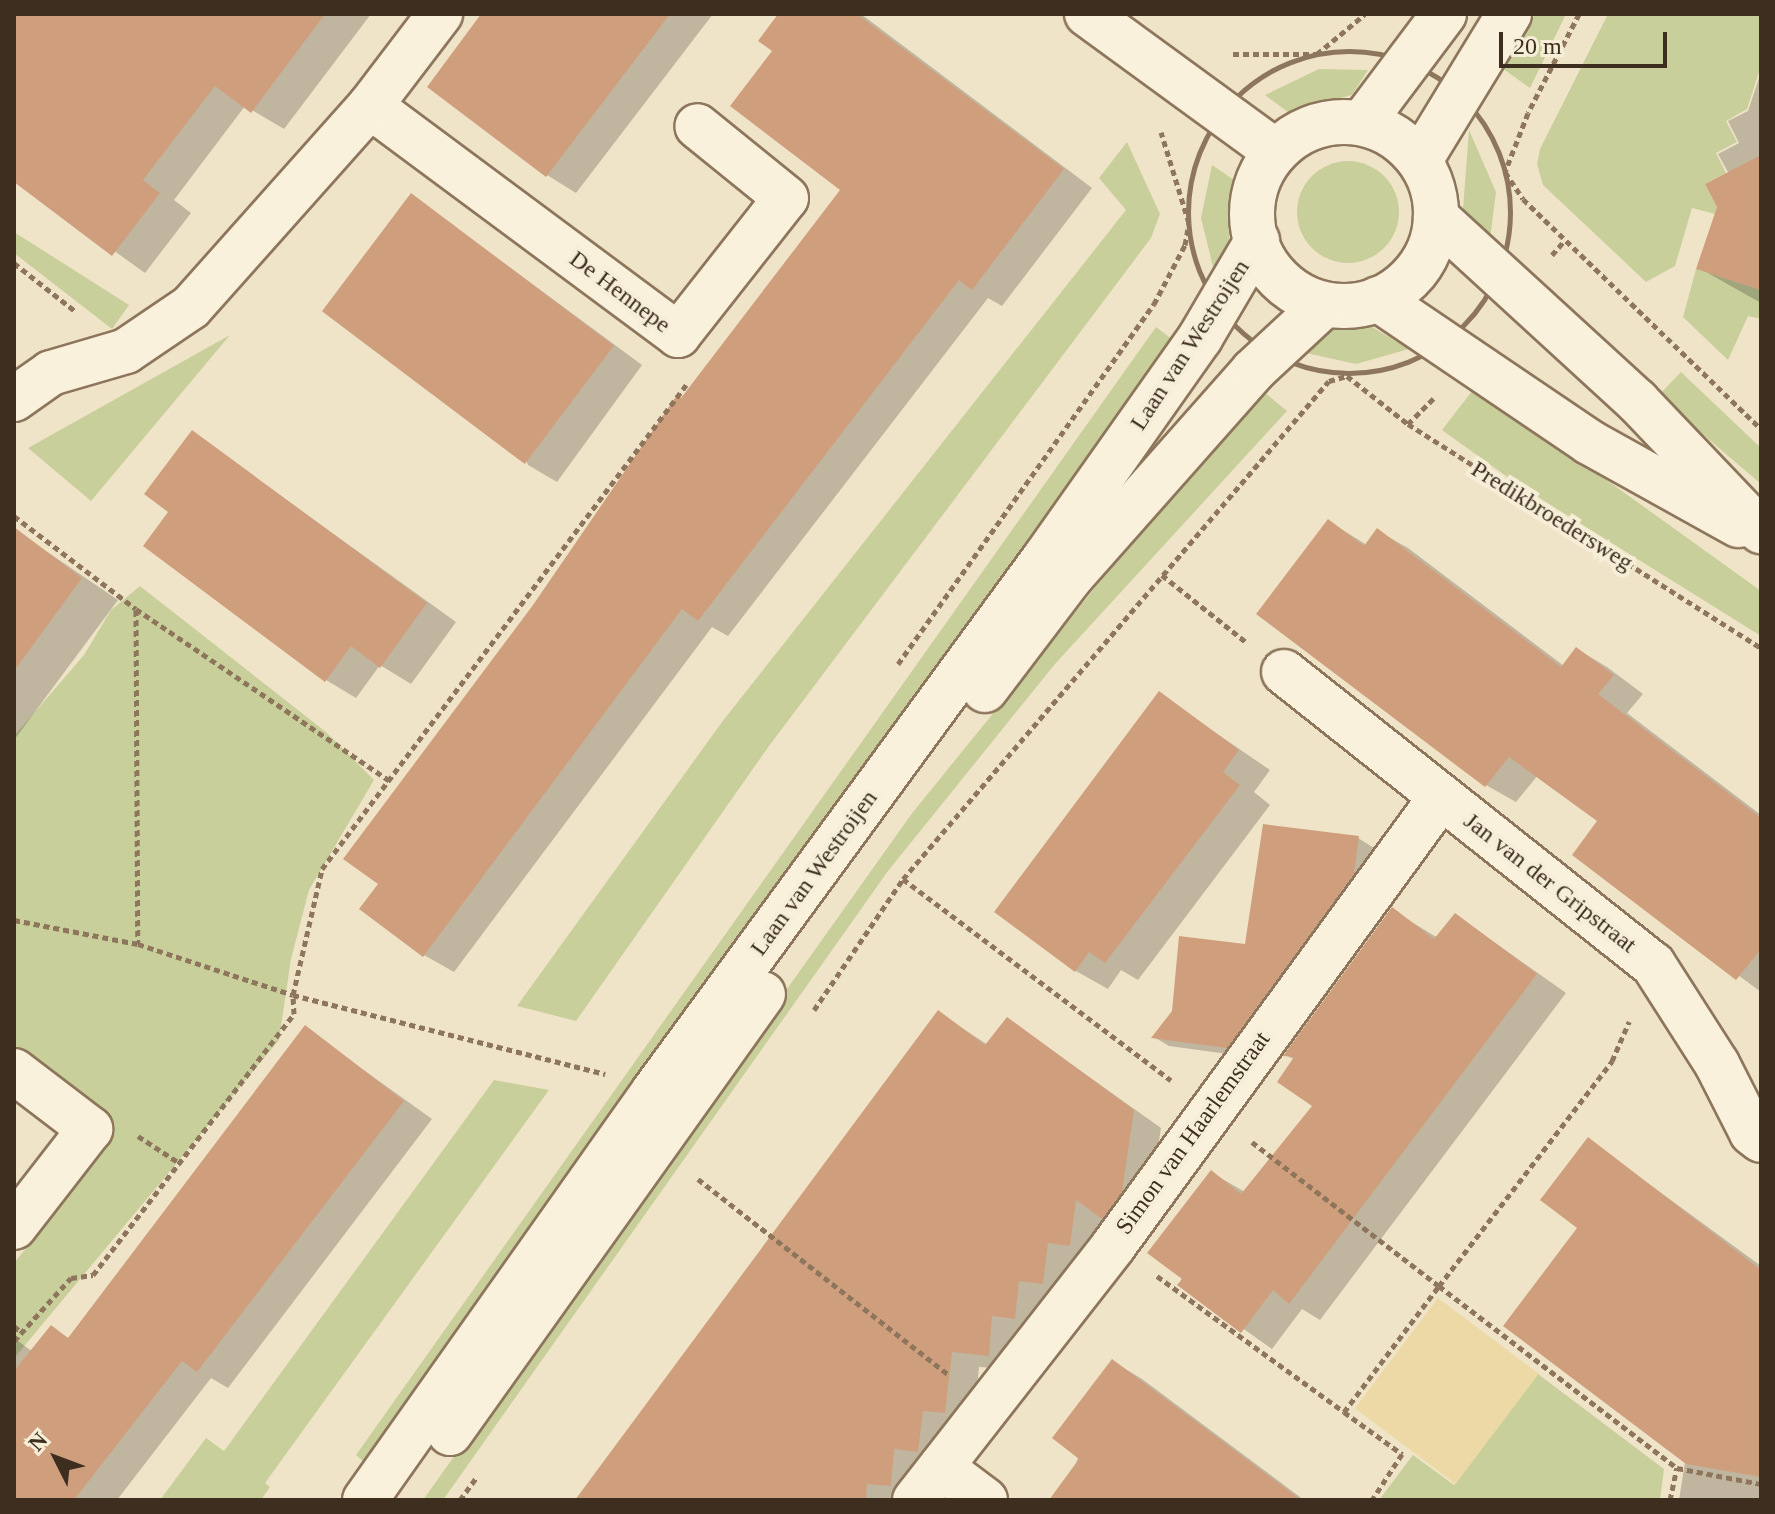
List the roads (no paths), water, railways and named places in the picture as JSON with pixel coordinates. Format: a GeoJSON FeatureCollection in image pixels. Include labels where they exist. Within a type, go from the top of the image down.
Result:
{"type":"FeatureCollection","features":[{"type":"Feature","properties":{"kind":"street"},"geometry":{"type":"LineString","coordinates":[[14,399],[51,373],[126,351],[191,307],[370,106],[440,14]]}},
{"type":"Feature","properties":{"kind":"street"},"geometry":{"type":"LineString","coordinates":[[1087,14],[1275,151]]}},
{"type":"Feature","properties":{"kind":"street"},"geometry":{"type":"LineString","coordinates":[[1363,122],[1444,14]]}},
{"type":"Feature","properties":{"kind":"street"},"geometry":{"type":"LineString","coordinates":[[1420,160],[1457,92],[1509,14]]}},
{"type":"Feature","properties":{"kind":"street","name":"De Hennepe"},"geometry":{"type":"LineString","coordinates":[[370,106],[678,335],[786,198],[697,126]]}},
{"type":"Feature","properties":{"kind":"street"},"geometry":{"type":"LineString","coordinates":[[1331,121],[1363,122],[1390,132],[1420,160],[1435,194],[1436,230],[1421,265],[1396,292],[1378,299],[1324,305],[1290,290],[1263,261],[1251,224],[1256,185],[1275,151],[1300,131],[1331,121]]}},
{"type":"Feature","properties":{"kind":"street"},"geometry":{"type":"LineString","coordinates":[[1436,217],[1637,401],[1761,531]]}},
{"type":"Feature","properties":{"kind":"street","name":"Laan van Westroijen"},"geometry":{"type":"LineString","coordinates":[[365,1500],[664,1079],[1044,559],[1218,306],[1257,241]]}},
{"type":"Feature","properties":{"kind":"street"},"geometry":{"type":"LineString","coordinates":[[1378,299],[1589,442],[1761,538]]}},
{"type":"Feature","properties":{"kind":"street","name":"Laan van Westroijen"},"geometry":{"type":"LineString","coordinates":[[402,1500],[863,851],[1070,578],[1273,354],[1324,305]]}},
{"type":"Feature","properties":{"kind":"street","name":"Jan van der Gripstraat"},"geometry":{"type":"LineString","coordinates":[[1284,672],[1653,964],[1717,1064],[1752,1133],[1761,1140]]}},
{"type":"Feature","properties":{"kind":"street","name":"Simon van Haarlemstraat"},"geometry":{"type":"LineString","coordinates":[[985,1500],[928,1484],[1114,1245],[1209,1108],[1441,797]]}},
{"type":"Feature","properties":{"kind":"street"},"geometry":{"type":"LineString","coordinates":[[14,1071],[90,1129],[14,1227]]}}]}
